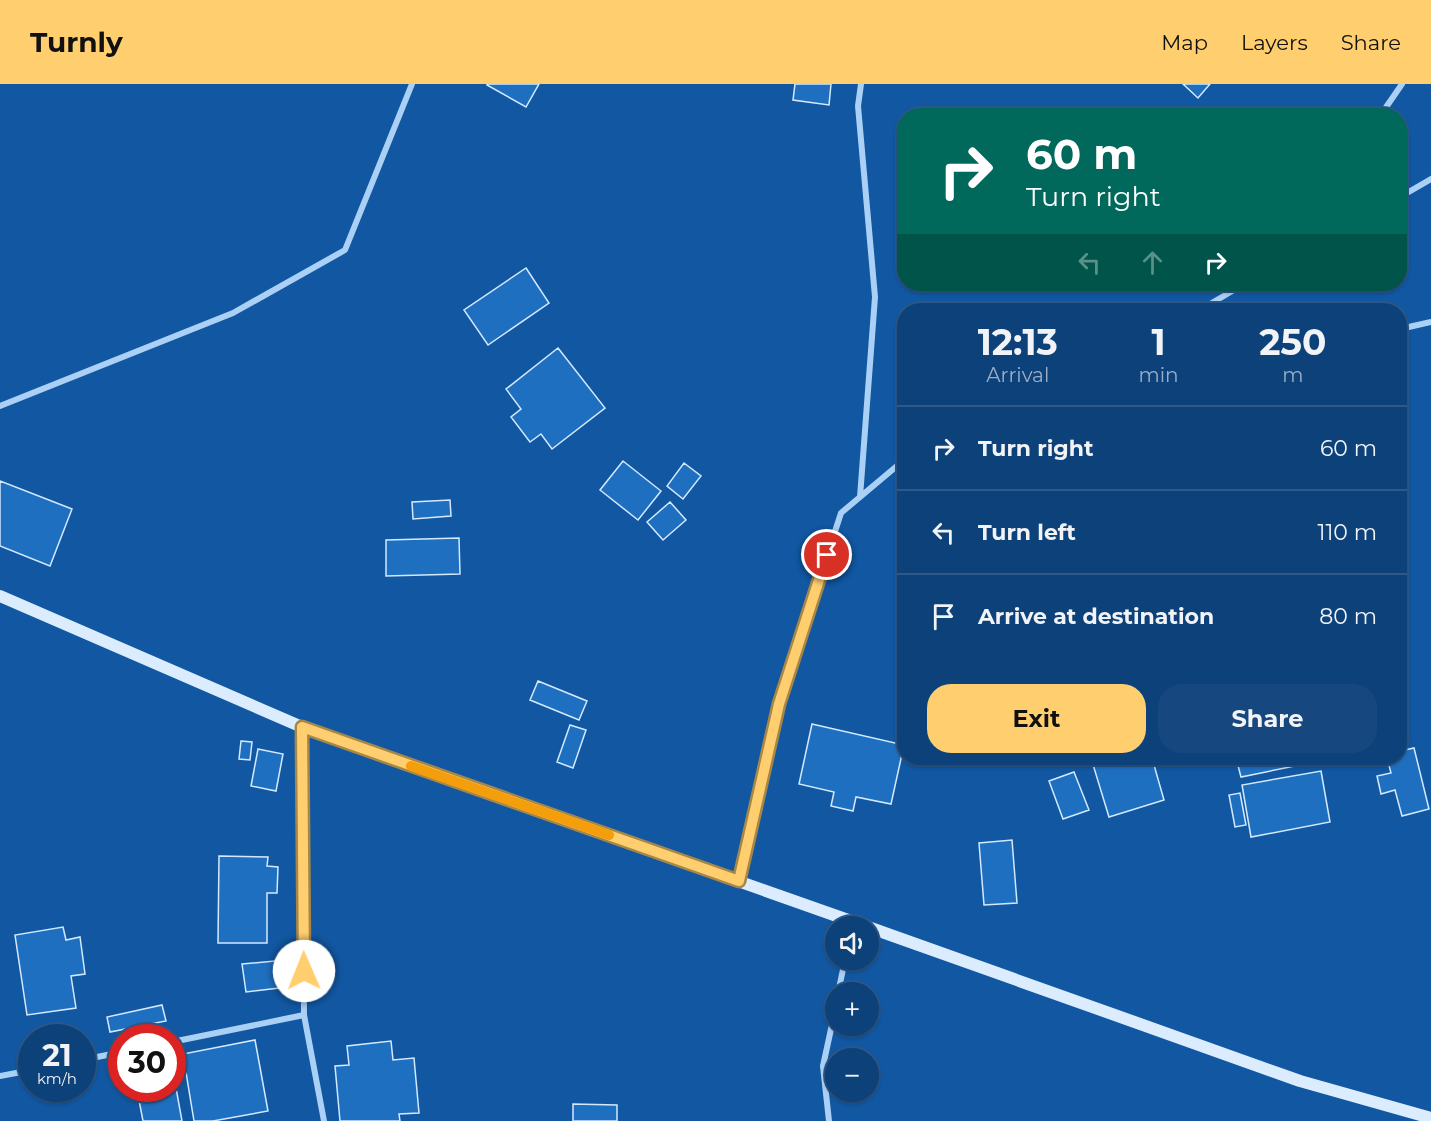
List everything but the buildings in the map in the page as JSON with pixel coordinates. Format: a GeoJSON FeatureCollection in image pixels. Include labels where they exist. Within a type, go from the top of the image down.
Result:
{"type":"FeatureCollection","features":[{"type":"Feature","properties":{"kind":"main road"},"geometry":{"type":"LineString","coordinates":[[0,596],[302,727],[739,881],[831,916]]}},
{"type":"Feature","properties":{"kind":"main road"},"geometry":{"type":"LineString","coordinates":[[879,931],[1300,1081],[1431,1118]]}},
{"type":"Feature","properties":{"kind":"street"},"geometry":{"type":"LineString","coordinates":[[0,406],[234,313],[345,250],[412,84]]}},
{"type":"Feature","properties":{"kind":"street"},"geometry":{"type":"LineString","coordinates":[[860,497],[875,297],[858,106],[861,84]]}},
{"type":"Feature","properties":{"kind":"street"},"geometry":{"type":"LineString","coordinates":[[1386,108],[1402,84]]}},
{"type":"Feature","properties":{"kind":"street"},"geometry":{"type":"LineString","coordinates":[[1407,193],[1431,179]]}},
{"type":"Feature","properties":{"kind":"street"},"geometry":{"type":"LineString","coordinates":[[1212,303],[1232,291]]}},
{"type":"Feature","properties":{"kind":"street"},"geometry":{"type":"LineString","coordinates":[[1407,327],[1431,322]]}},
{"type":"Feature","properties":{"kind":"street"},"geometry":{"type":"LineString","coordinates":[[739,881],[779,704],[841,513],[897,466]]}},
{"type":"Feature","properties":{"kind":"street"},"geometry":{"type":"LineString","coordinates":[[302,727],[304,1016],[324,1121]]}},
{"type":"Feature","properties":{"kind":"street"},"geometry":{"type":"LineString","coordinates":[[186,1039],[304,1016]]}},
{"type":"Feature","properties":{"kind":"street"},"geometry":{"type":"LineString","coordinates":[[829,1036],[823,1065],[829,1121]]}},
{"type":"Feature","properties":{"kind":"street"},"geometry":{"type":"LineString","coordinates":[[0,1076],[18,1073]]}},
{"type":"Feature","properties":{"kind":"slow traffic"},"geometry":{"type":"LineString","coordinates":[[411,766],[609,835]]}},
{"type":"Feature","properties":{"kind":"route"},"geometry":{"type":"LineString","coordinates":[[304,971],[302,727],[739,881],[779,704],[827,555]]}}]}
